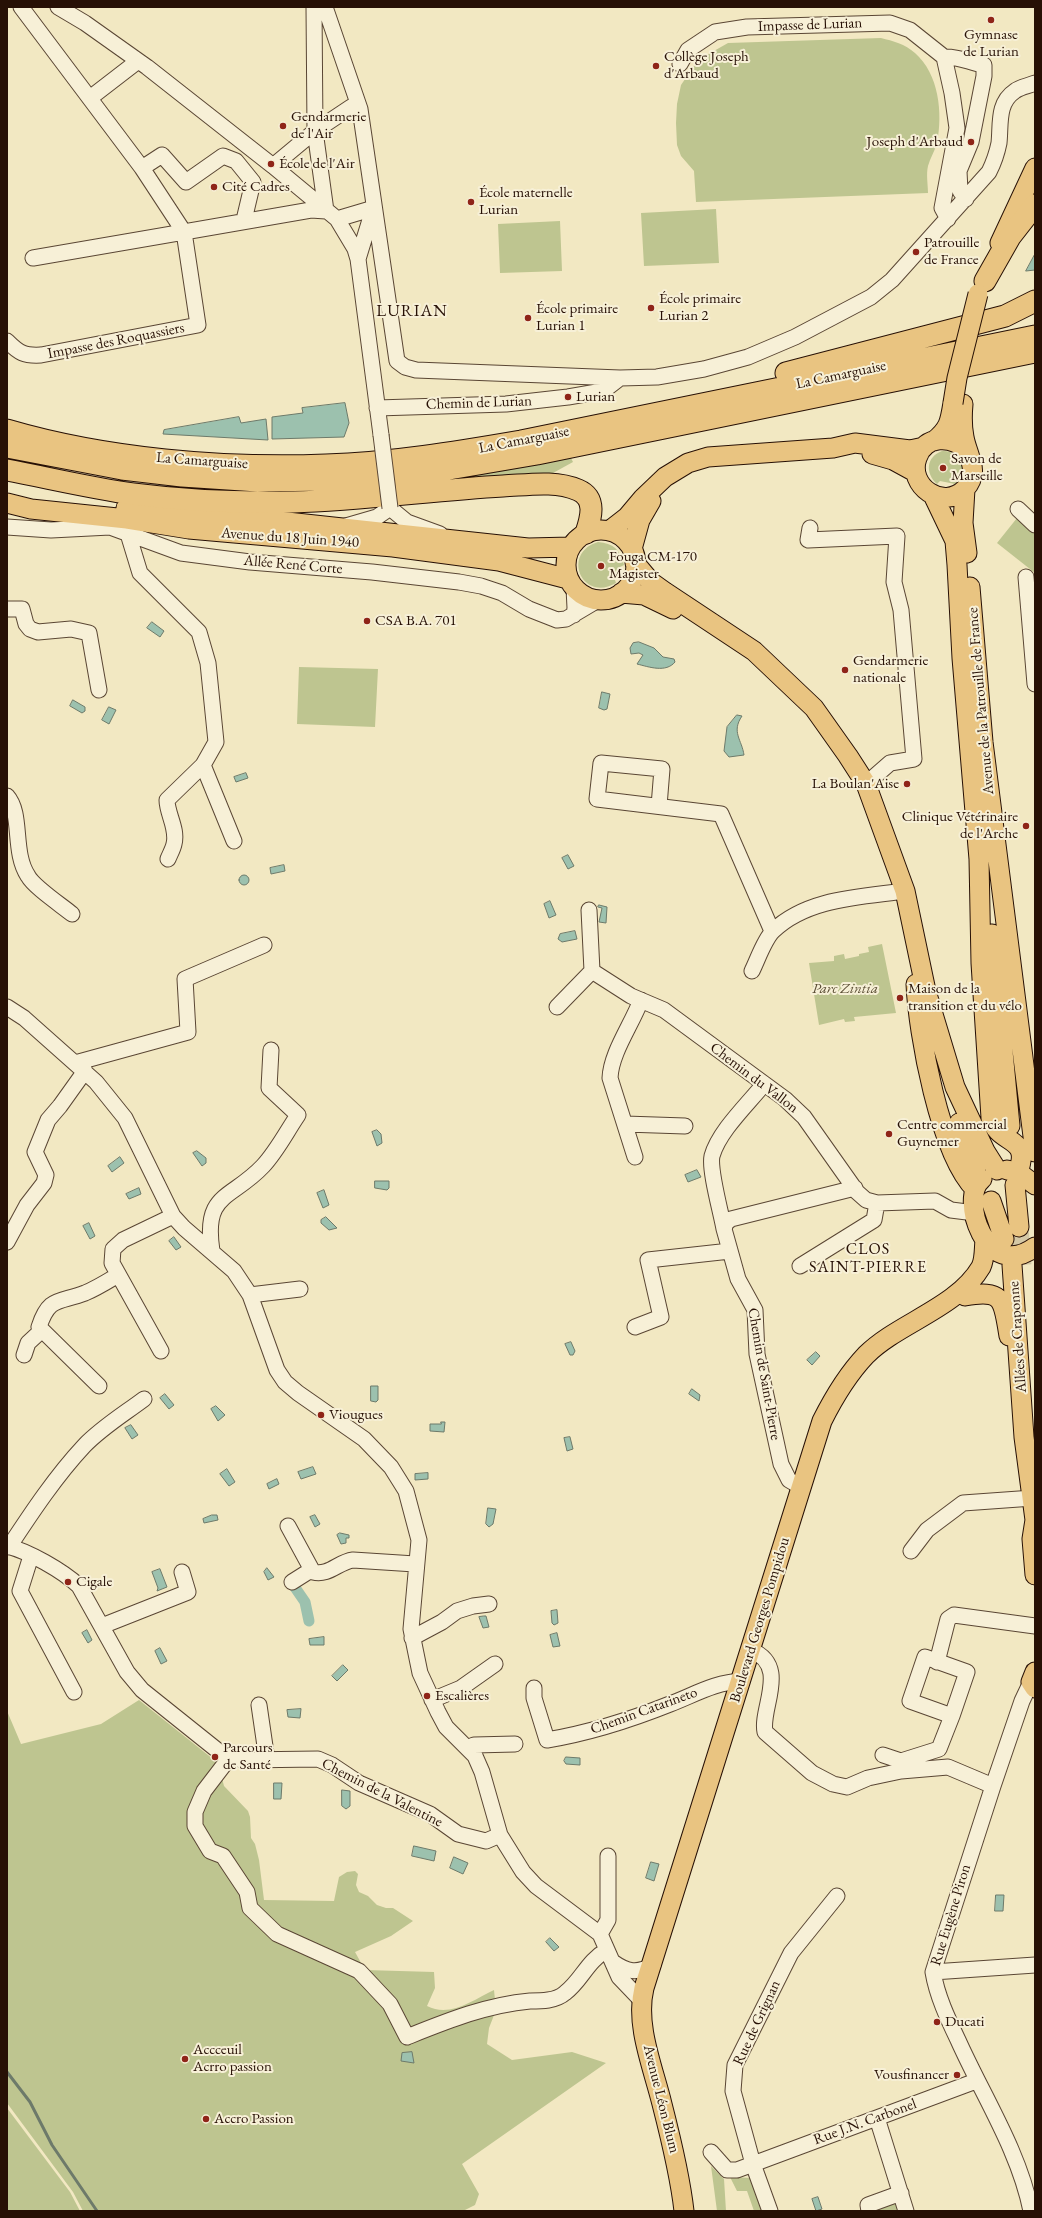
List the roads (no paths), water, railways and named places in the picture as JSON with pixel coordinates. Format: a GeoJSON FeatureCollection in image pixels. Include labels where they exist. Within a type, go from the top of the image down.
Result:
{"type":"FeatureCollection","features":[{"type":"Feature","properties":{"kind":"highway"},"geometry":{"type":"LineString","coordinates":[[982,287],[1010,237],[1032,192]]}},
{"type":"Feature","properties":{"kind":"highway"},"geometry":{"type":"LineString","coordinates":[[405,458],[445,446],[699,396],[1005,316],[1035,301]]}},
{"type":"Feature","properties":{"kind":"highway","name":"La Camarguaise"},"geometry":{"type":"LineString","coordinates":[[7,430],[124,454],[180,461],[326,465],[405,458],[460,452],[521,441],[1035,336]]}},
{"type":"Feature","properties":{"kind":"highway","name":"La Camarguaise"},"geometry":{"type":"LineString","coordinates":[[7,447],[115,468],[182,476],[258,481],[330,480],[414,475],[545,452],[1035,352]]}},
{"type":"Feature","properties":{"kind":"highway"},"geometry":{"type":"LineString","coordinates":[[7,470],[132,494],[212,502],[294,502],[480,488],[561,485],[578,490],[586,495],[591,503],[591,515],[578,540]]}},
{"type":"Feature","properties":{"kind":"main road"},"geometry":{"type":"LineString","coordinates":[[1032,192],[1035,168]]}},
{"type":"Feature","properties":{"kind":"main road"},"geometry":{"type":"LineString","coordinates":[[933,495],[950,497],[965,489],[973,474],[971,457],[967,450],[958,403],[965,345],[982,287]]}},
{"type":"Feature","properties":{"kind":"main road"},"geometry":{"type":"LineString","coordinates":[[958,403],[945,432],[918,454],[915,472],[921,486],[933,495],[955,541],[970,659],[979,860],[981,963],[991,1118],[997,1132],[1012,1141],[1022,1152],[1023,1178],[1019,1227]]}},
{"type":"Feature","properties":{"kind":"main road"},"geometry":{"type":"LineString","coordinates":[[609,531],[627,517],[665,477],[688,463],[708,457],[833,448],[855,443],[910,450],[929,444],[952,440],[967,450]]}},
{"type":"Feature","properties":{"kind":"main road"},"geometry":{"type":"LineString","coordinates":[[833,448],[875,455],[893,460],[915,472]]}},
{"type":"Feature","properties":{"kind":"main road"},"geometry":{"type":"LineString","coordinates":[[656,486],[640,520],[634,556],[634,574],[630,585],[621,593],[610,598],[598,600],[589,598],[571,583],[566,568],[566,557],[578,540],[601,530],[609,531],[622,538],[634,556],[648,579],[754,652],[803,698],[822,720],[866,784],[900,891],[926,991],[955,1087],[984,1151],[997,1170],[1023,1178],[1035,1185]]}},
{"type":"Feature","properties":{"kind":"main road","name":"Avenue de la Patrouille de France"},"geometry":{"type":"LineString","coordinates":[[965,489],[963,523],[970,659],[983,742],[1035,1153],[1033,1167],[1023,1178]]}},
{"type":"Feature","properties":{"kind":"main road","name":"Avenue du 18 Juin 1940"},"geometry":{"type":"LineString","coordinates":[[9,503],[31,509],[127,519],[204,531],[392,540],[454,538],[528,548],[578,540]]}},
{"type":"Feature","properties":{"kind":"main road","name":"Avenue du 18 Juin 1940"},"geometry":{"type":"LineString","coordinates":[[9,503],[45,503],[176,512],[342,527],[392,540],[499,561],[571,583]]}},
{"type":"Feature","properties":{"kind":"main road"},"geometry":{"type":"LineString","coordinates":[[621,593],[644,595],[670,607],[742,653],[801,708],[823,734],[862,798],[900,891],[916,984],[942,1077],[976,1168]]}},
{"type":"Feature","properties":{"kind":"main road"},"geometry":{"type":"LineString","coordinates":[[983,742],[993,943],[1010,1126]]}},
{"type":"Feature","properties":{"kind":"main road"},"geometry":{"type":"LineString","coordinates":[[979,860],[993,943]]}},
{"type":"Feature","properties":{"kind":"main road"},"geometry":{"type":"LineString","coordinates":[[916,984],[917,1004],[928,1073],[941,1118],[960,1169],[965,1179],[975,1188]]}},
{"type":"Feature","properties":{"kind":"main road"},"geometry":{"type":"LineString","coordinates":[[997,1170],[980,1180],[975,1188],[973,1199],[975,1213],[985,1240],[992,1249],[1000,1254],[1021,1255]]}},
{"type":"Feature","properties":{"kind":"main road"},"geometry":{"type":"LineString","coordinates":[[991,1201],[1021,1255]]}},
{"type":"Feature","properties":{"kind":"main road","name":"Boulevard Georges Pompidou"},"geometry":{"type":"LineString","coordinates":[[956,1298],[981,1266],[985,1240]]}},
{"type":"Feature","properties":{"kind":"main road","name":"Boulevard Georges Pompidou"},"geometry":{"type":"LineString","coordinates":[[643,1994],[822,1421],[833,1397],[851,1372],[866,1355],[886,1339],[956,1298],[1021,1255]]}},
{"type":"Feature","properties":{"kind":"main road","name":"Allées de Craponne"},"geometry":{"type":"LineString","coordinates":[[1021,1255],[1030,1372],[1035,1414]]}},
{"type":"Feature","properties":{"kind":"main road","name":"Allées de Craponne"},"geometry":{"type":"LineString","coordinates":[[1021,1255],[1024,1437],[1035,1520],[1032,1539],[1035,1575]]}},
{"type":"Feature","properties":{"kind":"main road"},"geometry":{"type":"LineString","coordinates":[[956,1298],[989,1293],[994,1294],[1001,1303],[1010,1337],[1016,1412],[1024,1437]]}},
{"type":"Feature","properties":{"kind":"main road"},"geometry":{"type":"LineString","coordinates":[[1024,1437],[1030,1372]]}},
{"type":"Feature","properties":{"kind":"main road","name":"Avenue Léon Blum"},"geometry":{"type":"LineString","coordinates":[[643,1994],[645,2034],[673,2146],[684,2211]]}},
{"type":"Feature","properties":{"kind":"street"},"geometry":{"type":"LineString","coordinates":[[21,7],[142,168],[184,232]]}},
{"type":"Feature","properties":{"kind":"street"},"geometry":{"type":"LineString","coordinates":[[58,7],[85,23],[138,61],[273,166],[332,215],[347,234],[358,259],[390,508],[392,540]]}},
{"type":"Feature","properties":{"kind":"street"},"geometry":{"type":"LineString","coordinates":[[314,7],[316,131],[332,215]]}},
{"type":"Feature","properties":{"kind":"street"},"geometry":{"type":"LineString","coordinates":[[326,7],[360,109],[397,361],[405,367],[428,370],[620,378],[657,377],[704,369],[748,357],[796,337],[872,297],[892,280],[989,172],[995,159],[999,142],[1001,112],[1004,103],[1015,91],[1031,87]]}},
{"type":"Feature","properties":{"kind":"street","name":"Impasse de Lurian"},"geometry":{"type":"LineString","coordinates":[[680,64],[688,50],[716,32],[754,26],[890,23],[910,30],[944,57]]}},
{"type":"Feature","properties":{"kind":"street"},"geometry":{"type":"LineString","coordinates":[[948,219],[942,208],[957,128],[952,93],[944,57],[962,59],[977,64],[984,76],[971,142],[959,171],[960,190],[966,199]]}},
{"type":"Feature","properties":{"kind":"street"},"geometry":{"type":"LineString","coordinates":[[90,98],[138,61]]}},
{"type":"Feature","properties":{"kind":"street"},"geometry":{"type":"LineString","coordinates":[[273,166],[316,131],[351,108],[360,109]]}},
{"type":"Feature","properties":{"kind":"street"},"geometry":{"type":"LineString","coordinates":[[142,168],[162,155],[186,182],[223,156],[236,161],[253,182],[244,220]]}},
{"type":"Feature","properties":{"kind":"street"},"geometry":{"type":"LineString","coordinates":[[33,258],[244,220],[311,210],[332,215],[374,208]]}},
{"type":"Feature","properties":{"kind":"street"},"geometry":{"type":"LineString","coordinates":[[358,259],[374,208]]}},
{"type":"Feature","properties":{"kind":"street","name":"Impasse des Roquassiers"},"geometry":{"type":"LineString","coordinates":[[7,341],[14,348],[26,355],[41,355],[198,325],[184,232]]}},
{"type":"Feature","properties":{"kind":"street","name":"Chemin de Lurian"},"geometry":{"type":"LineString","coordinates":[[377,408],[506,404],[580,395],[597,392],[607,388],[620,378]]}},
{"type":"Feature","properties":{"kind":"street"},"geometry":{"type":"LineString","coordinates":[[342,527],[377,517],[390,508]]}},
{"type":"Feature","properties":{"kind":"street"},"geometry":{"type":"LineString","coordinates":[[390,508],[407,522],[454,538]]}},
{"type":"Feature","properties":{"kind":"street"},"geometry":{"type":"LineString","coordinates":[[1018,509],[1035,525]]}},
{"type":"Feature","properties":{"kind":"street","name":"Allée René Corte"},"geometry":{"type":"LineString","coordinates":[[7,527],[51,530],[110,527],[181,553],[250,562],[372,572],[459,582],[481,586],[502,593],[534,611],[557,620],[566,619],[598,600]]}},
{"type":"Feature","properties":{"kind":"street"},"geometry":{"type":"LineString","coordinates":[[810,528],[808,540],[897,536],[894,582],[901,610],[914,759],[890,763],[866,784]]}},
{"type":"Feature","properties":{"kind":"street"},"geometry":{"type":"LineString","coordinates":[[131,535],[129,537],[140,573],[199,632],[208,663],[216,742],[203,765],[167,800],[167,811],[173,825],[175,843],[168,858]]}},
{"type":"Feature","properties":{"kind":"street"},"geometry":{"type":"LineString","coordinates":[[1026,576],[1035,684]]}},
{"type":"Feature","properties":{"kind":"street"},"geometry":{"type":"LineString","coordinates":[[571,583],[575,608],[574,615]]}},
{"type":"Feature","properties":{"kind":"street"},"geometry":{"type":"LineString","coordinates":[[7,609],[22,609],[26,624],[30,629],[38,632],[71,629],[89,633],[99,690]]}},
{"type":"Feature","properties":{"kind":"street"},"geometry":{"type":"LineString","coordinates":[[659,806],[662,769],[601,763],[597,799],[720,814],[772,932]]}},
{"type":"Feature","properties":{"kind":"street"},"geometry":{"type":"LineString","coordinates":[[203,765],[234,841]]}},
{"type":"Feature","properties":{"kind":"street"},"geometry":{"type":"LineString","coordinates":[[7,796],[16,816],[18,853],[28,877],[72,914]]}},
{"type":"Feature","properties":{"kind":"street"},"geometry":{"type":"LineString","coordinates":[[752,971],[772,932],[797,912],[836,901],[900,891]]}},
{"type":"Feature","properties":{"kind":"street"},"geometry":{"type":"LineString","coordinates":[[557,1007],[592,971],[589,910]]}},
{"type":"Feature","properties":{"kind":"street"},"geometry":{"type":"LineString","coordinates":[[7,1242],[26,1205],[44,1182],[46,1175],[35,1152],[48,1120],[60,1106],[80,1067],[188,1032],[185,979],[264,944]]}},
{"type":"Feature","properties":{"kind":"street","name":"Chemin du Vallon"},"geometry":{"type":"LineString","coordinates":[[592,971],[631,996],[664,1010],[764,1084],[804,1117],[854,1188],[866,1200],[877,1203],[935,1201],[952,1210],[975,1213]]}},
{"type":"Feature","properties":{"kind":"street"},"geometry":{"type":"LineString","coordinates":[[636,1157],[610,1078],[610,1067],[613,1055],[623,1040],[641,1000]]}},
{"type":"Feature","properties":{"kind":"street"},"geometry":{"type":"LineString","coordinates":[[7,1007],[24,1018],[96,1082],[125,1118],[173,1216],[184,1228],[234,1271],[250,1295],[277,1370],[285,1382],[298,1393],[364,1439],[391,1467],[406,1491],[419,1540],[415,1564],[411,1610],[412,1638],[420,1672],[432,1700],[446,1727],[475,1756],[482,1772],[500,1835],[523,1872],[536,1886],[600,1934],[620,1977],[643,1994]]}},
{"type":"Feature","properties":{"kind":"street"},"geometry":{"type":"LineString","coordinates":[[212,1251],[209,1230],[212,1216],[219,1201],[263,1166],[298,1115],[269,1088],[271,1050]]}},
{"type":"Feature","properties":{"kind":"street","name":"Chemin de Saint-Pierre"},"geometry":{"type":"LineString","coordinates":[[764,1084],[721,1138],[712,1157],[714,1179],[724,1229],[738,1279],[755,1310],[757,1354],[781,1464],[789,1480],[801,1487]]}},
{"type":"Feature","properties":{"kind":"street"},"geometry":{"type":"LineString","coordinates":[[625,1124],[685,1126]]}},
{"type":"Feature","properties":{"kind":"street"},"geometry":{"type":"LineString","coordinates":[[724,1229],[726,1223],[731,1219],[854,1188]]}},
{"type":"Feature","properties":{"kind":"street"},"geometry":{"type":"LineString","coordinates":[[800,1266],[874,1220],[877,1203]]}},
{"type":"Feature","properties":{"kind":"street"},"geometry":{"type":"LineString","coordinates":[[161,1351],[112,1263],[113,1250],[123,1240],[173,1216]]}},
{"type":"Feature","properties":{"kind":"street"},"geometry":{"type":"LineString","coordinates":[[635,1327],[661,1318],[648,1260],[730,1250]]}},
{"type":"Feature","properties":{"kind":"street"},"geometry":{"type":"LineString","coordinates":[[99,1386],[39,1327],[44,1311],[54,1302],[86,1292],[118,1275]]}},
{"type":"Feature","properties":{"kind":"street"},"geometry":{"type":"LineString","coordinates":[[250,1295],[300,1289]]}},
{"type":"Feature","properties":{"kind":"street"},"geometry":{"type":"LineString","coordinates":[[24,1355],[28,1343],[42,1330]]}},
{"type":"Feature","properties":{"kind":"street","name":"Chemin de la Valentine"},"geometry":{"type":"LineString","coordinates":[[144,1399],[109,1424],[84,1446],[30,1515],[8,1546],[31,1556],[63,1574],[79,1586],[127,1672],[142,1690],[215,1749],[230,1757],[242,1760],[318,1759],[332,1765],[359,1783],[430,1814],[458,1834],[486,1841],[500,1835]]}},
{"type":"Feature","properties":{"kind":"street"},"geometry":{"type":"LineString","coordinates":[[911,1551],[927,1530],[963,1503],[1033,1498]]}},
{"type":"Feature","properties":{"kind":"street"},"geometry":{"type":"LineString","coordinates":[[288,1526],[313,1572],[324,1573],[347,1561],[353,1560],[415,1564]]}},
{"type":"Feature","properties":{"kind":"street"},"geometry":{"type":"LineString","coordinates":[[31,1556],[20,1591],[74,1692]]}},
{"type":"Feature","properties":{"kind":"street"},"geometry":{"type":"LineString","coordinates":[[292,1582],[311,1570]]}},
{"type":"Feature","properties":{"kind":"street"},"geometry":{"type":"LineString","coordinates":[[102,1626],[188,1592],[182,1572]]}},
{"type":"Feature","properties":{"kind":"street"},"geometry":{"type":"LineString","coordinates":[[412,1638],[442,1622],[457,1611],[489,1604]]}},
{"type":"Feature","properties":{"kind":"street"},"geometry":{"type":"LineString","coordinates":[[937,1662],[948,1619],[954,1615],[1035,1626]]}},
{"type":"Feature","properties":{"kind":"street"},"geometry":{"type":"LineString","coordinates":[[751,1650],[766,1662],[771,1678],[772,1688],[763,1723],[766,1732],[812,1773],[833,1784],[847,1787],[868,1778],[901,1771],[948,1767],[966,1772],[993,1786]]}},
{"type":"Feature","properties":{"kind":"street"},"geometry":{"type":"LineString","coordinates":[[933,1768],[939,1749],[952,1716],[967,1672],[925,1657],[910,1701],[952,1716]]}},
{"type":"Feature","properties":{"kind":"street"},"geometry":{"type":"LineString","coordinates":[[432,1700],[462,1688],[495,1664]]}},
{"type":"Feature","properties":{"kind":"street","name":"Chemin Catarineto"},"geometry":{"type":"LineString","coordinates":[[534,1688],[534,1698],[547,1740],[602,1727],[670,1704],[717,1684],[742,1681]]}},
{"type":"Feature","properties":{"kind":"street","name":"Rue Eugène Piron"},"geometry":{"type":"LineString","coordinates":[[1031,2211],[1019,2169],[976,2081],[949,2021],[935,1983],[933,1972],[1022,1701],[1034,1681]]}},
{"type":"Feature","properties":{"kind":"street"},"geometry":{"type":"LineString","coordinates":[[259,1705],[267,1760]]}},
{"type":"Feature","properties":{"kind":"street"},"geometry":{"type":"LineString","coordinates":[[468,1748],[474,1745],[514,1744]]}},
{"type":"Feature","properties":{"kind":"street"},"geometry":{"type":"LineString","coordinates":[[883,1755],[901,1761],[939,1749]]}},
{"type":"Feature","properties":{"kind":"street"},"geometry":{"type":"LineString","coordinates":[[230,1757],[204,1791],[195,1812],[195,1826],[210,1851],[223,1856],[247,1892],[250,1908],[277,1934],[359,1971],[390,2004],[407,2037],[483,2009],[502,2004],[541,2001],[556,1998],[565,1993],[593,1960],[610,1956]]}},
{"type":"Feature","properties":{"kind":"street"},"geometry":{"type":"LineString","coordinates":[[600,1934],[608,1920],[608,1856]]}},
{"type":"Feature","properties":{"kind":"street","name":"Rue de Grignan"},"geometry":{"type":"LineString","coordinates":[[770,2211],[753,2164],[732,2091],[735,2065],[791,1953],[837,1896]]}},
{"type":"Feature","properties":{"kind":"street"},"geometry":{"type":"LineString","coordinates":[[610,1956],[624,1970],[635,1972],[643,1970],[653,1964]]}},
{"type":"Feature","properties":{"kind":"street"},"geometry":{"type":"LineString","coordinates":[[933,1972],[1035,1965]]}},
{"type":"Feature","properties":{"kind":"street","name":"Rue J.N. Carbonel"},"geometry":{"type":"LineString","coordinates":[[711,2152],[727,2170],[737,2170],[976,2081]]}},
{"type":"Feature","properties":{"kind":"street"},"geometry":{"type":"LineString","coordinates":[[877,2118],[906,2211]]}},
{"type":"Feature","properties":{"kind":"street"},"geometry":{"type":"LineString","coordinates":[[869,2211],[868,2205],[901,2193]]}},
{"type":"Feature","properties":{"kind":"waterway"},"geometry":{"type":"LineString","coordinates":[[294,1586],[305,1602],[309,1621]]}},
{"type":"Feature","properties":{"kind":"waterway"},"geometry":{"type":"LineString","coordinates":[[7,2072],[30,2102],[52,2145],[97,2211]]}},
{"type":"Feature","properties":{"kind":"tunnel"},"geometry":{"type":"LineString","coordinates":[[1019,1227],[1022,1265]]}},
{"type":"Feature","properties":{"kind":"place","name":"Gymnase de Lurian"},"geometry":{"type":"Point","coordinates":[991,20]}},
{"type":"Feature","properties":{"kind":"place","name":"Collège Joseph d'Arbaud"},"geometry":{"type":"Point","coordinates":[656,66]}},
{"type":"Feature","properties":{"kind":"place","name":"Gendarmerie de l'Air"},"geometry":{"type":"Point","coordinates":[283,126]}},
{"type":"Feature","properties":{"kind":"place","name":"Joseph d'Arbaud"},"geometry":{"type":"Point","coordinates":[971,142]}},
{"type":"Feature","properties":{"kind":"place","name":"École de l'Air"},"geometry":{"type":"Point","coordinates":[271,164]}},
{"type":"Feature","properties":{"kind":"place","name":"Cité Cadres"},"geometry":{"type":"Point","coordinates":[214,187]}},
{"type":"Feature","properties":{"kind":"place","name":"École maternelle Lurian"},"geometry":{"type":"Point","coordinates":[471,202]}},
{"type":"Feature","properties":{"kind":"place","name":"Patrouille de France"},"geometry":{"type":"Point","coordinates":[916,252]}},
{"type":"Feature","properties":{"kind":"place","name":"École primaire Lurian 2"},"geometry":{"type":"Point","coordinates":[651,308]}},
{"type":"Feature","properties":{"kind":"place","name":"École primaire Lurian 1"},"geometry":{"type":"Point","coordinates":[528,318]}},
{"type":"Feature","properties":{"kind":"place","name":"Lurian"},"geometry":{"type":"Point","coordinates":[568,397]}},
{"type":"Feature","properties":{"kind":"place","name":"Savon de Marseille"},"geometry":{"type":"Point","coordinates":[943,468]}},
{"type":"Feature","properties":{"kind":"place","name":"Fouga CM-170 Magister"},"geometry":{"type":"Point","coordinates":[601,566]}},
{"type":"Feature","properties":{"kind":"place","name":"CSA B.A. 701"},"geometry":{"type":"Point","coordinates":[367,621]}},
{"type":"Feature","properties":{"kind":"place","name":"Gendarmerie nationale"},"geometry":{"type":"Point","coordinates":[845,670]}},
{"type":"Feature","properties":{"kind":"place","name":"La Boulan'Aise"},"geometry":{"type":"Point","coordinates":[907,784]}},
{"type":"Feature","properties":{"kind":"place","name":"Clinique Vétérinaire de l'Arche"},"geometry":{"type":"Point","coordinates":[1026,826]}},
{"type":"Feature","properties":{"kind":"place","name":"Maison de la transition et du vélo"},"geometry":{"type":"Point","coordinates":[900,998]}},
{"type":"Feature","properties":{"kind":"place","name":"Centre commercial Guynemer"},"geometry":{"type":"Point","coordinates":[889,1134]}},
{"type":"Feature","properties":{"kind":"place","name":"Viougues"},"geometry":{"type":"Point","coordinates":[321,1415]}},
{"type":"Feature","properties":{"kind":"place","name":"Cigale"},"geometry":{"type":"Point","coordinates":[68,1582]}},
{"type":"Feature","properties":{"kind":"place","name":"Escalières"},"geometry":{"type":"Point","coordinates":[427,1696]}},
{"type":"Feature","properties":{"kind":"place","name":"Parcours de Santé"},"geometry":{"type":"Point","coordinates":[215,1757]}},
{"type":"Feature","properties":{"kind":"place","name":"Ducati"},"geometry":{"type":"Point","coordinates":[937,2022]}},
{"type":"Feature","properties":{"kind":"place","name":"Accceuil Acrro passion"},"geometry":{"type":"Point","coordinates":[185,2059]}},
{"type":"Feature","properties":{"kind":"place","name":"Vousfinancer"},"geometry":{"type":"Point","coordinates":[957,2075]}},
{"type":"Feature","properties":{"kind":"place","name":"Accro Passion"},"geometry":{"type":"Point","coordinates":[206,2119]}},
{"type":"Feature","properties":{"kind":"district","name":"LURIAN"},"geometry":{"type":"Point","coordinates":[412,311]}},
{"type":"Feature","properties":{"kind":"district","name":"CLOS SAINT-PIERRE"},"geometry":{"type":"Point","coordinates":[868,1259]}},
{"type":"Feature","properties":{"kind":"park label","name":"Parc Zintia"},"geometry":{"type":"Point","coordinates":[845,989]}}]}
